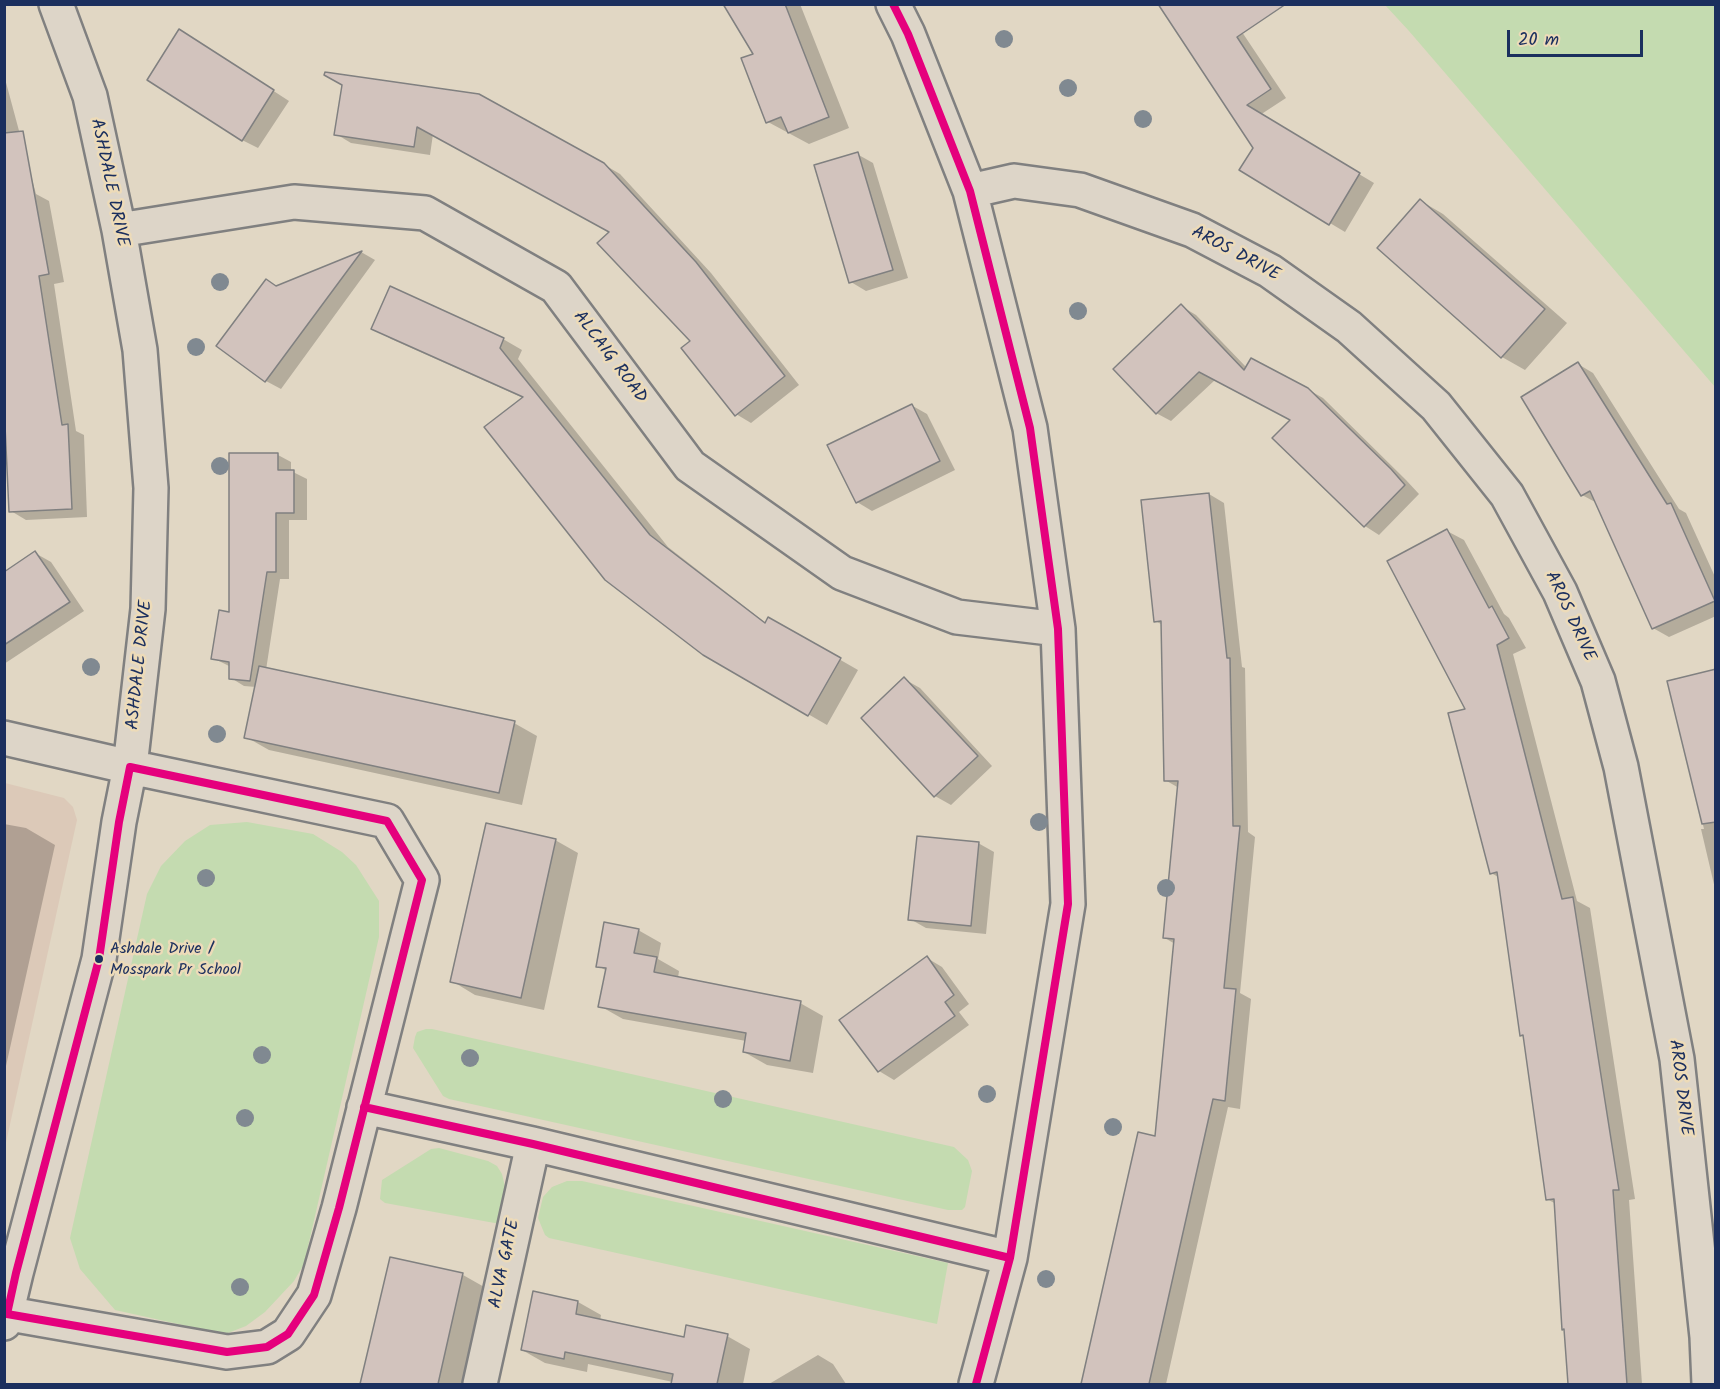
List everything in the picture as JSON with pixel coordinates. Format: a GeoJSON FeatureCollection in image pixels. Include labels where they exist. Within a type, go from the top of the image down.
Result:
{"type":"FeatureCollection","features":[{"type":"Feature","properties":{"kind":"street","name":"ASHDALE DRIVE"},"geometry":{"type":"LineString","coordinates":[[5,1317],[99,959],[119,822],[130,767],[148,609],[151,488],[140,350],[119,230],[90,96],[56,4]]}},
{"type":"Feature","properties":{"kind":"street"},"geometry":{"type":"LineString","coordinates":[[893,4],[908,34],[970,191],[1030,429],[1058,629],[1068,903],[1010,1258],[976,1384]]}},
{"type":"Feature","properties":{"kind":"street","name":"AROS DRIVE"},"geometry":{"type":"LineString","coordinates":[[970,191],[1014,181],[1080,190],[1192,230],[1270,271],[1349,327],[1436,406],[1507,495],[1560,592],[1598,681],[1621,767],[1677,1059],[1707,1337],[1709,1384]]}},
{"type":"Feature","properties":{"kind":"street","name":"ALCAIG ROAD"},"geometry":{"type":"LineString","coordinates":[[119,230],[294,202],[425,213],[556,288],[690,466],[842,573],[957,617],[1058,629]]}},
{"type":"Feature","properties":{"kind":"street"},"geometry":{"type":"LineString","coordinates":[[4,738],[387,821],[422,880],[314,1295],[288,1334],[267,1347],[227,1352],[5,1317]]}},
{"type":"Feature","properties":{"kind":"street"},"geometry":{"type":"LineString","coordinates":[[364,1107],[533,1144],[1010,1258]]}},
{"type":"Feature","properties":{"kind":"street","name":"ALVA GATE"},"geometry":{"type":"LineString","coordinates":[[480,1384],[533,1144]]}},
{"type":"Feature","properties":{"kind":"shaded area"},"geometry":{"type":"Polygon","coordinates":[[[5,783],[64,798],[73,807],[77,820],[5,1147],[5,783]]]}},
{"type":"Feature","properties":{"kind":"green space"},"geometry":{"type":"Polygon","coordinates":[[[1385,5],[1715,5],[1715,387],[1409,31],[1385,5]]]}},
{"type":"Feature","properties":{"kind":"green space"},"geometry":{"type":"Polygon","coordinates":[[[247,822],[313,834],[342,852],[356,865],[379,901],[379,937],[304,1264],[294,1281],[265,1312],[246,1326],[228,1333],[214,1332],[115,1310],[80,1269],[70,1238],[147,894],[161,866],[185,841],[210,825],[247,822]]]}},
{"type":"Feature","properties":{"kind":"green space"},"geometry":{"type":"Polygon","coordinates":[[[426,1029],[954,1147],[968,1160],[972,1171],[965,1207],[962,1210],[948,1210],[449,1099],[443,1096],[413,1048],[417,1032],[426,1029]]]}},
{"type":"Feature","properties":{"kind":"green space"},"geometry":{"type":"Polygon","coordinates":[[[439,1148],[488,1161],[497,1166],[502,1174],[506,1191],[500,1224],[385,1203],[380,1199],[382,1180],[431,1149],[439,1148]]]}},
{"type":"Feature","properties":{"kind":"green space"},"geometry":{"type":"Polygon","coordinates":[[[567,1181],[582,1181],[948,1263],[937,1324],[549,1238],[545,1235],[538,1218],[543,1197],[552,1187],[567,1181]]]}},
{"type":"Feature","properties":{"kind":"building"},"geometry":{"type":"Polygon","coordinates":[[[723,4],[785,4],[829,117],[788,133],[781,117],[766,123],[741,58],[753,54],[723,4]]]}},
{"type":"Feature","properties":{"kind":"building"},"geometry":{"type":"Polygon","coordinates":[[[1158,4],[1286,4],[1237,37],[1271,89],[1247,105],[1360,173],[1329,225],[1239,170],[1253,148],[1158,4]]]}},
{"type":"Feature","properties":{"kind":"building"},"geometry":{"type":"Polygon","coordinates":[[[179,29],[274,90],[242,141],[147,80],[179,29]]]}},
{"type":"Feature","properties":{"kind":"building"},"geometry":{"type":"Polygon","coordinates":[[[325,72],[479,94],[604,163],[696,262],[785,376],[735,416],[681,348],[690,341],[597,243],[609,232],[417,127],[414,147],[334,135],[342,85],[324,75],[325,72]]]}},
{"type":"Feature","properties":{"kind":"building"},"geometry":{"type":"Polygon","coordinates":[[[23,131],[49,274],[39,276],[62,425],[68,424],[72,509],[9,512],[4,404],[4,133],[23,131]]]}},
{"type":"Feature","properties":{"kind":"building"},"geometry":{"type":"Polygon","coordinates":[[[858,152],[893,270],[849,283],[814,165],[858,152]]]}},
{"type":"Feature","properties":{"kind":"building"},"geometry":{"type":"Polygon","coordinates":[[[1420,199],[1545,309],[1501,358],[1377,248],[1420,199]]]}},
{"type":"Feature","properties":{"kind":"building"},"geometry":{"type":"Polygon","coordinates":[[[362,251],[265,382],[216,346],[266,279],[276,286],[362,251]]]}},
{"type":"Feature","properties":{"kind":"building"},"geometry":{"type":"Polygon","coordinates":[[[390,286],[504,338],[500,348],[650,535],[765,623],[768,617],[841,658],[808,716],[703,655],[605,580],[484,427],[523,397],[371,329],[390,286]]]}},
{"type":"Feature","properties":{"kind":"building"},"geometry":{"type":"Polygon","coordinates":[[[1181,304],[1244,370],[1251,358],[1308,388],[1405,485],[1364,527],[1272,438],[1290,420],[1199,372],[1156,414],[1113,369],[1181,304]]]}},
{"type":"Feature","properties":{"kind":"building"},"geometry":{"type":"Polygon","coordinates":[[[1578,362],[1667,504],[1671,503],[1715,601],[1652,629],[1590,491],[1581,496],[1521,397],[1578,362]]]}},
{"type":"Feature","properties":{"kind":"building"},"geometry":{"type":"Polygon","coordinates":[[[912,404],[940,461],[856,503],[827,445],[912,404]]]}},
{"type":"Feature","properties":{"kind":"building"},"geometry":{"type":"Polygon","coordinates":[[[229,453],[278,453],[278,470],[294,470],[294,513],[276,513],[276,572],[267,572],[250,681],[229,679],[229,662],[211,659],[219,610],[229,612],[229,453]]]}},
{"type":"Feature","properties":{"kind":"building"},"geometry":{"type":"Polygon","coordinates":[[[1209,493],[1227,658],[1230,658],[1233,826],[1240,826],[1224,988],[1236,989],[1225,1101],[1213,1099],[1149,1384],[1081,1384],[1138,1132],[1155,1136],[1174,939],[1163,938],[1178,781],[1164,781],[1161,621],[1154,622],[1141,500],[1209,493]]]}},
{"type":"Feature","properties":{"kind":"building"},"geometry":{"type":"Polygon","coordinates":[[[1447,529],[1489,608],[1492,606],[1509,638],[1497,645],[1562,899],[1573,897],[1619,1190],[1613,1190],[1627,1384],[1568,1384],[1564,1329],[1562,1330],[1554,1199],[1546,1200],[1497,872],[1490,874],[1448,713],[1465,709],[1387,561],[1447,529]]]}},
{"type":"Feature","properties":{"kind":"building"},"geometry":{"type":"Polygon","coordinates":[[[35,551],[70,602],[4,645],[4,572],[35,551]]]}},
{"type":"Feature","properties":{"kind":"building"},"geometry":{"type":"Polygon","coordinates":[[[259,666],[515,721],[499,793],[244,738],[259,666]]]}},
{"type":"Feature","properties":{"kind":"building"},"geometry":{"type":"Polygon","coordinates":[[[1716,669],[1716,822],[1702,824],[1667,681],[1716,669]]]}},
{"type":"Feature","properties":{"kind":"building"},"geometry":{"type":"Polygon","coordinates":[[[904,677],[978,756],[934,797],[861,718],[904,677]]]}},
{"type":"Feature","properties":{"kind":"building"},"geometry":{"type":"Polygon","coordinates":[[[486,823],[556,839],[521,998],[450,982],[486,823]]]}},
{"type":"Feature","properties":{"kind":"building"},"geometry":{"type":"Polygon","coordinates":[[[917,836],[979,842],[971,926],[908,920],[917,836]]]}},
{"type":"Feature","properties":{"kind":"building"},"geometry":{"type":"Polygon","coordinates":[[[604,922],[639,929],[634,953],[657,957],[654,972],[801,1001],[790,1061],[743,1052],[746,1033],[598,1007],[606,968],[596,967],[604,922]]]}},
{"type":"Feature","properties":{"kind":"building"},"geometry":{"type":"Polygon","coordinates":[[[927,956],[954,995],[945,1002],[955,1016],[878,1072],[839,1020],[927,956]]]}},
{"type":"Feature","properties":{"kind":"building"},"geometry":{"type":"Polygon","coordinates":[[[390,1257],[463,1273],[438,1384],[360,1384],[390,1257]]]}},
{"type":"Feature","properties":{"kind":"building"},"geometry":{"type":"Polygon","coordinates":[[[533,1291],[578,1301],[576,1314],[684,1337],[686,1325],[728,1334],[717,1384],[671,1384],[673,1374],[565,1352],[564,1359],[521,1350],[533,1291]]]}},
{"type":"Feature","properties":{"kind":"transit line"},"geometry":{"type":"LineString","coordinates":[[893,4],[908,34],[970,191],[1030,428],[1058,629],[1068,904],[1010,1258],[976,1384]]}},
{"type":"Feature","properties":{"kind":"transit line"},"geometry":{"type":"LineString","coordinates":[[130,767],[387,821],[422,880],[339,1208],[314,1295],[288,1334],[267,1347],[227,1352],[7,1314],[99,959],[119,822],[130,767]]}},
{"type":"Feature","properties":{"kind":"transit line"},"geometry":{"type":"LineString","coordinates":[[364,1107],[533,1144],[1010,1258]]}},
{"type":"Feature","properties":{"kind":"place","name":"Ashdale Drive / Mosspark Pr School"},"geometry":{"type":"Point","coordinates":[99,959]}}]}
